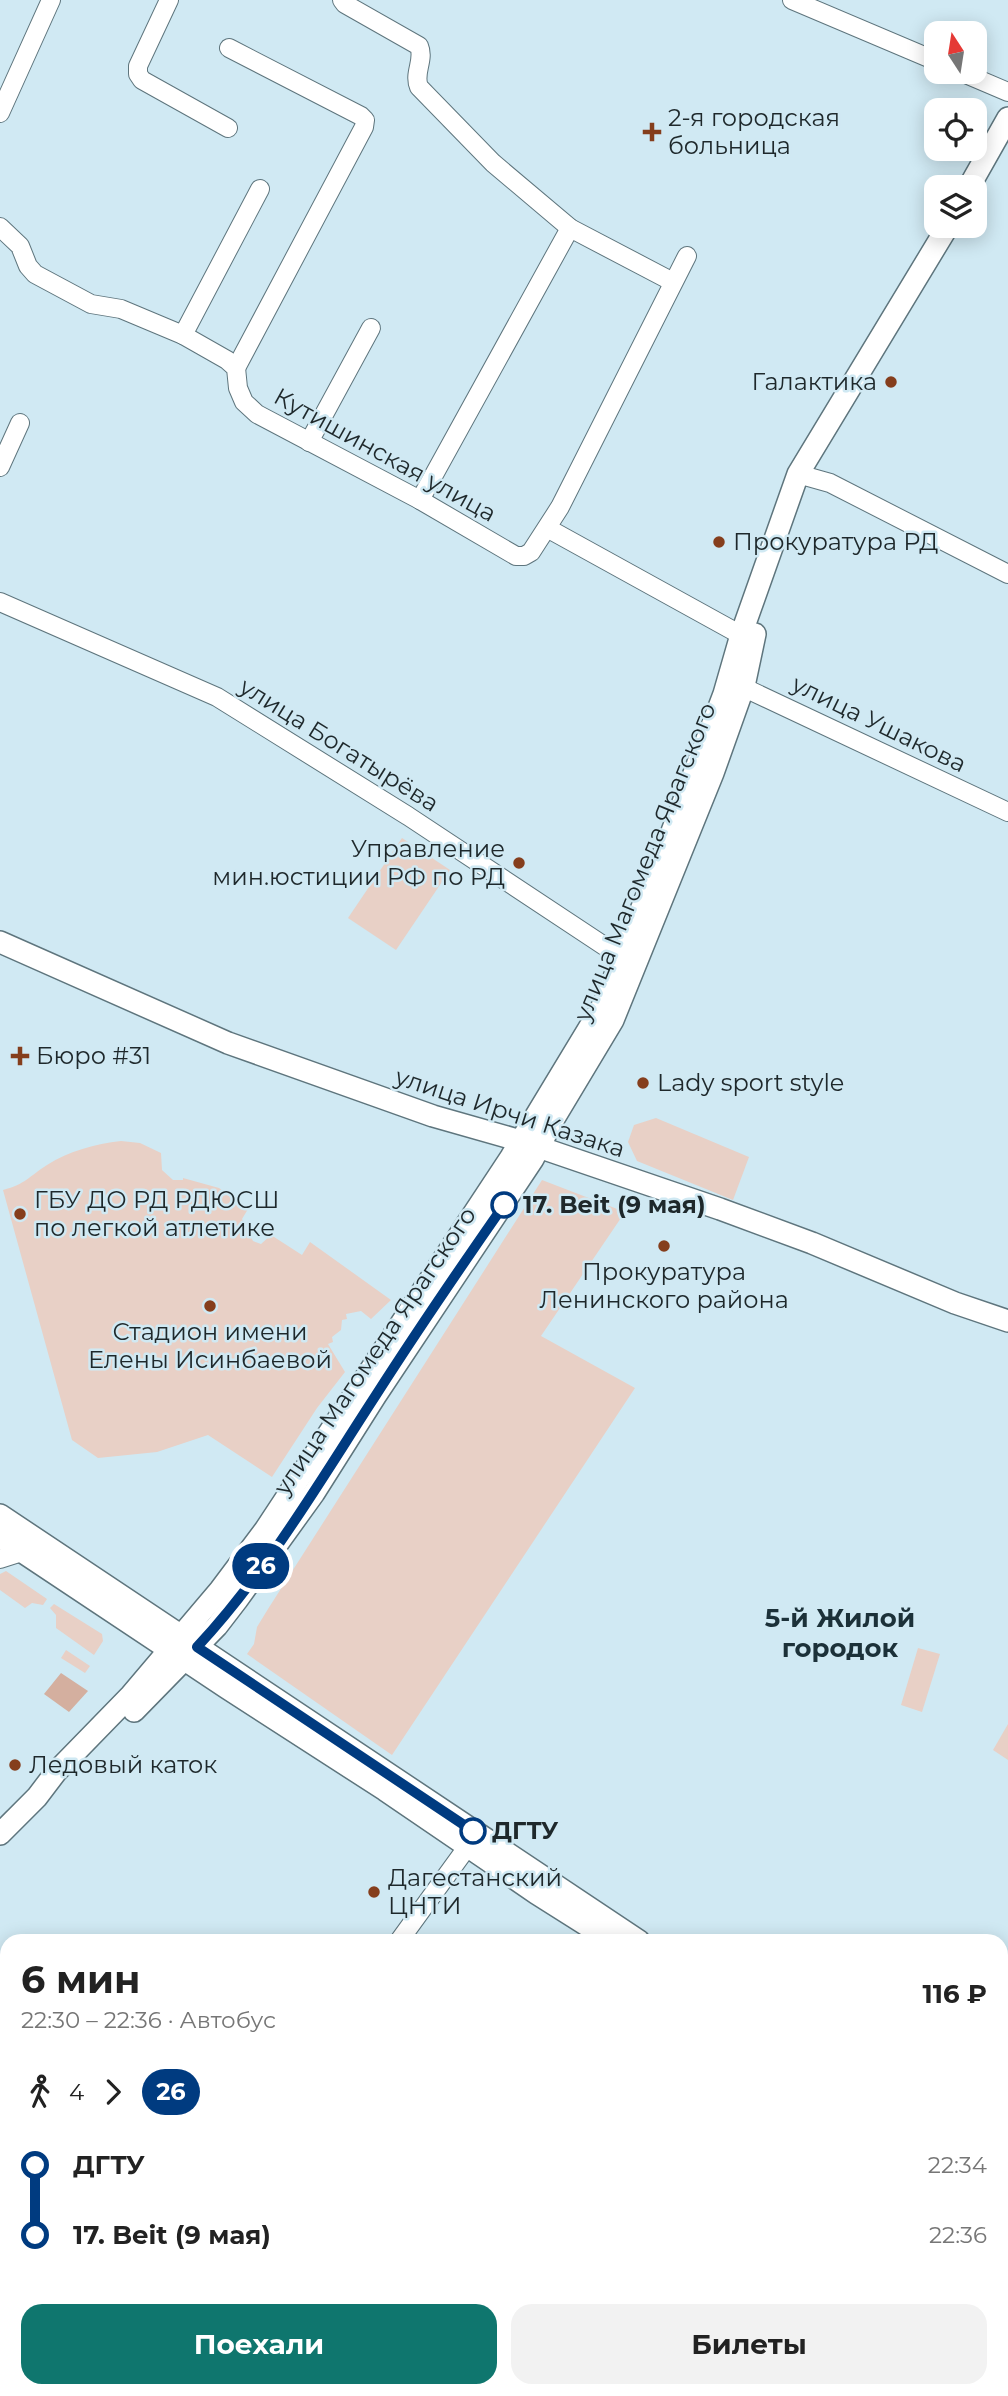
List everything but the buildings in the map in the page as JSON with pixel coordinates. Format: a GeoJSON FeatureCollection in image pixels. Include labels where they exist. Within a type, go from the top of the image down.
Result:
{"type":"FeatureCollection","features":[{"type":"Feature","properties":{"kind":"main road"},"geometry":{"type":"LineString","coordinates":[[987,177],[1000,147],[1008,118]]}},
{"type":"Feature","properties":{"kind":"main road"},"geometry":{"type":"LineString","coordinates":[[979,175],[1000,147]]}},
{"type":"Feature","properties":{"kind":"main road","name":"улица Магомеда Ярагского"},"geometry":{"type":"LineString","coordinates":[[0,1834],[131,1695],[237,1600],[314,1493],[439,1298],[504,1205],[530,1144],[553,1120],[613,1020],[628,962],[736,684],[748,636],[804,476],[941,238]]}},
{"type":"Feature","properties":{"kind":"main road","name":"улица Магомеда Ярагского"},"geometry":{"type":"LineString","coordinates":[[804,476],[955,238]]}},
{"type":"Feature","properties":{"kind":"main road","name":"улица Ирчи Казака"},"geometry":{"type":"LineString","coordinates":[[0,942],[228,1043],[433,1116],[530,1144],[812,1243],[955,1303],[1008,1321]]}},
{"type":"Feature","properties":{"kind":"main road"},"geometry":{"type":"LineString","coordinates":[[0,1515],[183,1648],[468,1846],[601,1934]]}},
{"type":"Feature","properties":{"kind":"main road"},"geometry":{"type":"LineString","coordinates":[[0,1537],[183,1648],[628,1934]]}},
{"type":"Feature","properties":{"kind":"street"},"geometry":{"type":"LineString","coordinates":[[0,113],[51,0]]}},
{"type":"Feature","properties":{"kind":"street"},"geometry":{"type":"LineString","coordinates":[[169,0],[138,66],[138,74],[142,80],[228,128]]}},
{"type":"Feature","properties":{"kind":"street"},"geometry":{"type":"LineString","coordinates":[[342,0],[419,46],[422,56],[416,81],[419,87],[493,163],[570,228],[673,282]]}},
{"type":"Feature","properties":{"kind":"street"},"geometry":{"type":"LineString","coordinates":[[792,0],[924,56]]}},
{"type":"Feature","properties":{"kind":"street"},"geometry":{"type":"LineString","coordinates":[[0,227],[20,246],[28,266],[35,274],[91,304],[121,309],[183,335],[236,368],[364,127],[365,120],[229,48]]}},
{"type":"Feature","properties":{"kind":"street"},"geometry":{"type":"LineString","coordinates":[[987,83],[1008,92]]}},
{"type":"Feature","properties":{"kind":"street"},"geometry":{"type":"LineString","coordinates":[[183,335],[260,188]]}},
{"type":"Feature","properties":{"kind":"street"},"geometry":{"type":"LineString","coordinates":[[419,500],[570,228]]}},
{"type":"Feature","properties":{"kind":"street"},"geometry":{"type":"LineString","coordinates":[[687,256],[560,507],[547,527],[748,636]]}},
{"type":"Feature","properties":{"kind":"street"},"geometry":{"type":"LineString","coordinates":[[309,442],[371,328]]}},
{"type":"Feature","properties":{"kind":"street","name":"Кутишинская улица"},"geometry":{"type":"LineString","coordinates":[[236,368],[244,402],[257,414],[419,500],[516,556],[531,552],[547,527]]}},
{"type":"Feature","properties":{"kind":"street"},"geometry":{"type":"LineString","coordinates":[[0,467],[20,424]]}},
{"type":"Feature","properties":{"kind":"street"},"geometry":{"type":"LineString","coordinates":[[804,476],[830,482],[1008,574]]}},
{"type":"Feature","properties":{"kind":"street","name":"улица Богатырёва"},"geometry":{"type":"LineString","coordinates":[[0,602],[217,697],[397,810],[628,962]]}},
{"type":"Feature","properties":{"kind":"street","name":"улица Ушакова"},"geometry":{"type":"LineString","coordinates":[[736,684],[1008,812]]}},
{"type":"Feature","properties":{"kind":"street"},"geometry":{"type":"LineString","coordinates":[[0,1559],[22,1552]]}},
{"type":"Feature","properties":{"kind":"street"},"geometry":{"type":"LineString","coordinates":[[404,1934],[468,1846]]}},
{"type":"Feature","properties":{"kind":"shaded area"},"geometry":{"type":"Polygon","coordinates":[[[402,838],[450,870],[396,950],[348,918],[402,838]]]}},
{"type":"Feature","properties":{"kind":"shaded area"},"geometry":{"type":"Polygon","coordinates":[[[656,1118],[749,1157],[733,1200],[637,1161],[628,1142],[634,1125],[656,1118]]]}},
{"type":"Feature","properties":{"kind":"shaded area","name":"Стадион имени Елены Исинбаевой"},"geometry":{"type":"Polygon","coordinates":[[[121,1141],[140,1143],[161,1153],[162,1170],[173,1180],[183,1178],[219,1188],[248,1209],[242,1219],[253,1241],[261,1244],[271,1235],[302,1255],[310,1242],[391,1300],[371,1319],[361,1311],[346,1314],[347,1319],[342,1320],[341,1330],[332,1337],[333,1342],[328,1344],[345,1372],[317,1408],[272,1477],[208,1435],[157,1452],[98,1458],[72,1440],[3,1190],[22,1183],[47,1165],[73,1152],[121,1141]]]}},
{"type":"Feature","properties":{"kind":"shaded area"},"geometry":{"type":"Polygon","coordinates":[[[542,1180],[625,1212],[541,1336],[635,1388],[392,1755],[247,1654],[254,1644],[257,1627],[268,1609],[542,1180]]]}},
{"type":"Feature","properties":{"kind":"shaded area"},"geometry":{"type":"Polygon","coordinates":[[[6,1571],[47,1599],[43,1605],[32,1603],[25,1608],[0,1590],[0,1574],[6,1571]]]}},
{"type":"Feature","properties":{"kind":"shaded area"},"geometry":{"type":"Polygon","coordinates":[[[54,1604],[102,1634],[103,1641],[94,1655],[56,1628],[56,1615],[50,1608],[54,1604]]]}},
{"type":"Feature","properties":{"kind":"shaded area"},"geometry":{"type":"Polygon","coordinates":[[[918,1648],[940,1654],[922,1712],[901,1705],[918,1648]]]}},
{"type":"Feature","properties":{"kind":"shaded area"},"geometry":{"type":"Polygon","coordinates":[[[66,1650],[90,1666],[85,1673],[61,1658],[66,1650]]]}},
{"type":"Feature","properties":{"kind":"shaded area"},"geometry":{"type":"Polygon","coordinates":[[[61,1673],[88,1691],[69,1712],[44,1694],[61,1673]]]}},
{"type":"Feature","properties":{"kind":"shaded area"},"geometry":{"type":"Polygon","coordinates":[[[1008,1724],[1008,1760],[993,1750],[1008,1724]]]}},
{"type":"Feature","properties":{"kind":"bus line","name":"26"},"geometry":{"type":"LineString","coordinates":[[473,1831],[197,1647],[237,1600],[314,1493],[439,1298],[504,1205]]}},
{"type":"Feature","properties":{"kind":"place","name":"2-я городская больница"},"geometry":{"type":"Point","coordinates":[652,132]}},
{"type":"Feature","properties":{"kind":"place","name":"Галактика"},"geometry":{"type":"Point","coordinates":[891,382]}},
{"type":"Feature","properties":{"kind":"place","name":"Прокуратура РД"},"geometry":{"type":"Point","coordinates":[719,542]}},
{"type":"Feature","properties":{"kind":"place","name":"Управление мин.юстиции РФ по РД"},"geometry":{"type":"Point","coordinates":[519,863]}},
{"type":"Feature","properties":{"kind":"place","name":"Бюро #31"},"geometry":{"type":"Point","coordinates":[20,1056]}},
{"type":"Feature","properties":{"kind":"place","name":"Lady sport style"},"geometry":{"type":"Point","coordinates":[643,1083]}},
{"type":"Feature","properties":{"kind":"place","name":"17. Beit (9 мая)"},"geometry":{"type":"Point","coordinates":[504,1205]}},
{"type":"Feature","properties":{"kind":"place","name":"ГБУ ДО РД РДЮСШ по легкой атлетике"},"geometry":{"type":"Point","coordinates":[20,1214]}},
{"type":"Feature","properties":{"kind":"place","name":"Прокуратура Ленинского района"},"geometry":{"type":"Point","coordinates":[664,1246]}},
{"type":"Feature","properties":{"kind":"place","name":"Стадион имени Елены Исинбаевой"},"geometry":{"type":"Point","coordinates":[210,1306]}},
{"type":"Feature","properties":{"kind":"place","name":"Ледовый каток"},"geometry":{"type":"Point","coordinates":[15,1765]}},
{"type":"Feature","properties":{"kind":"place","name":"ДГТУ"},"geometry":{"type":"Point","coordinates":[473,1831]}},
{"type":"Feature","properties":{"kind":"place","name":"Дагестанский ЦНТИ"},"geometry":{"type":"Point","coordinates":[374,1892]}},
{"type":"Feature","properties":{"kind":"district","name":"5-й Жилой городок"},"geometry":{"type":"Point","coordinates":[840,1633]}}]}
